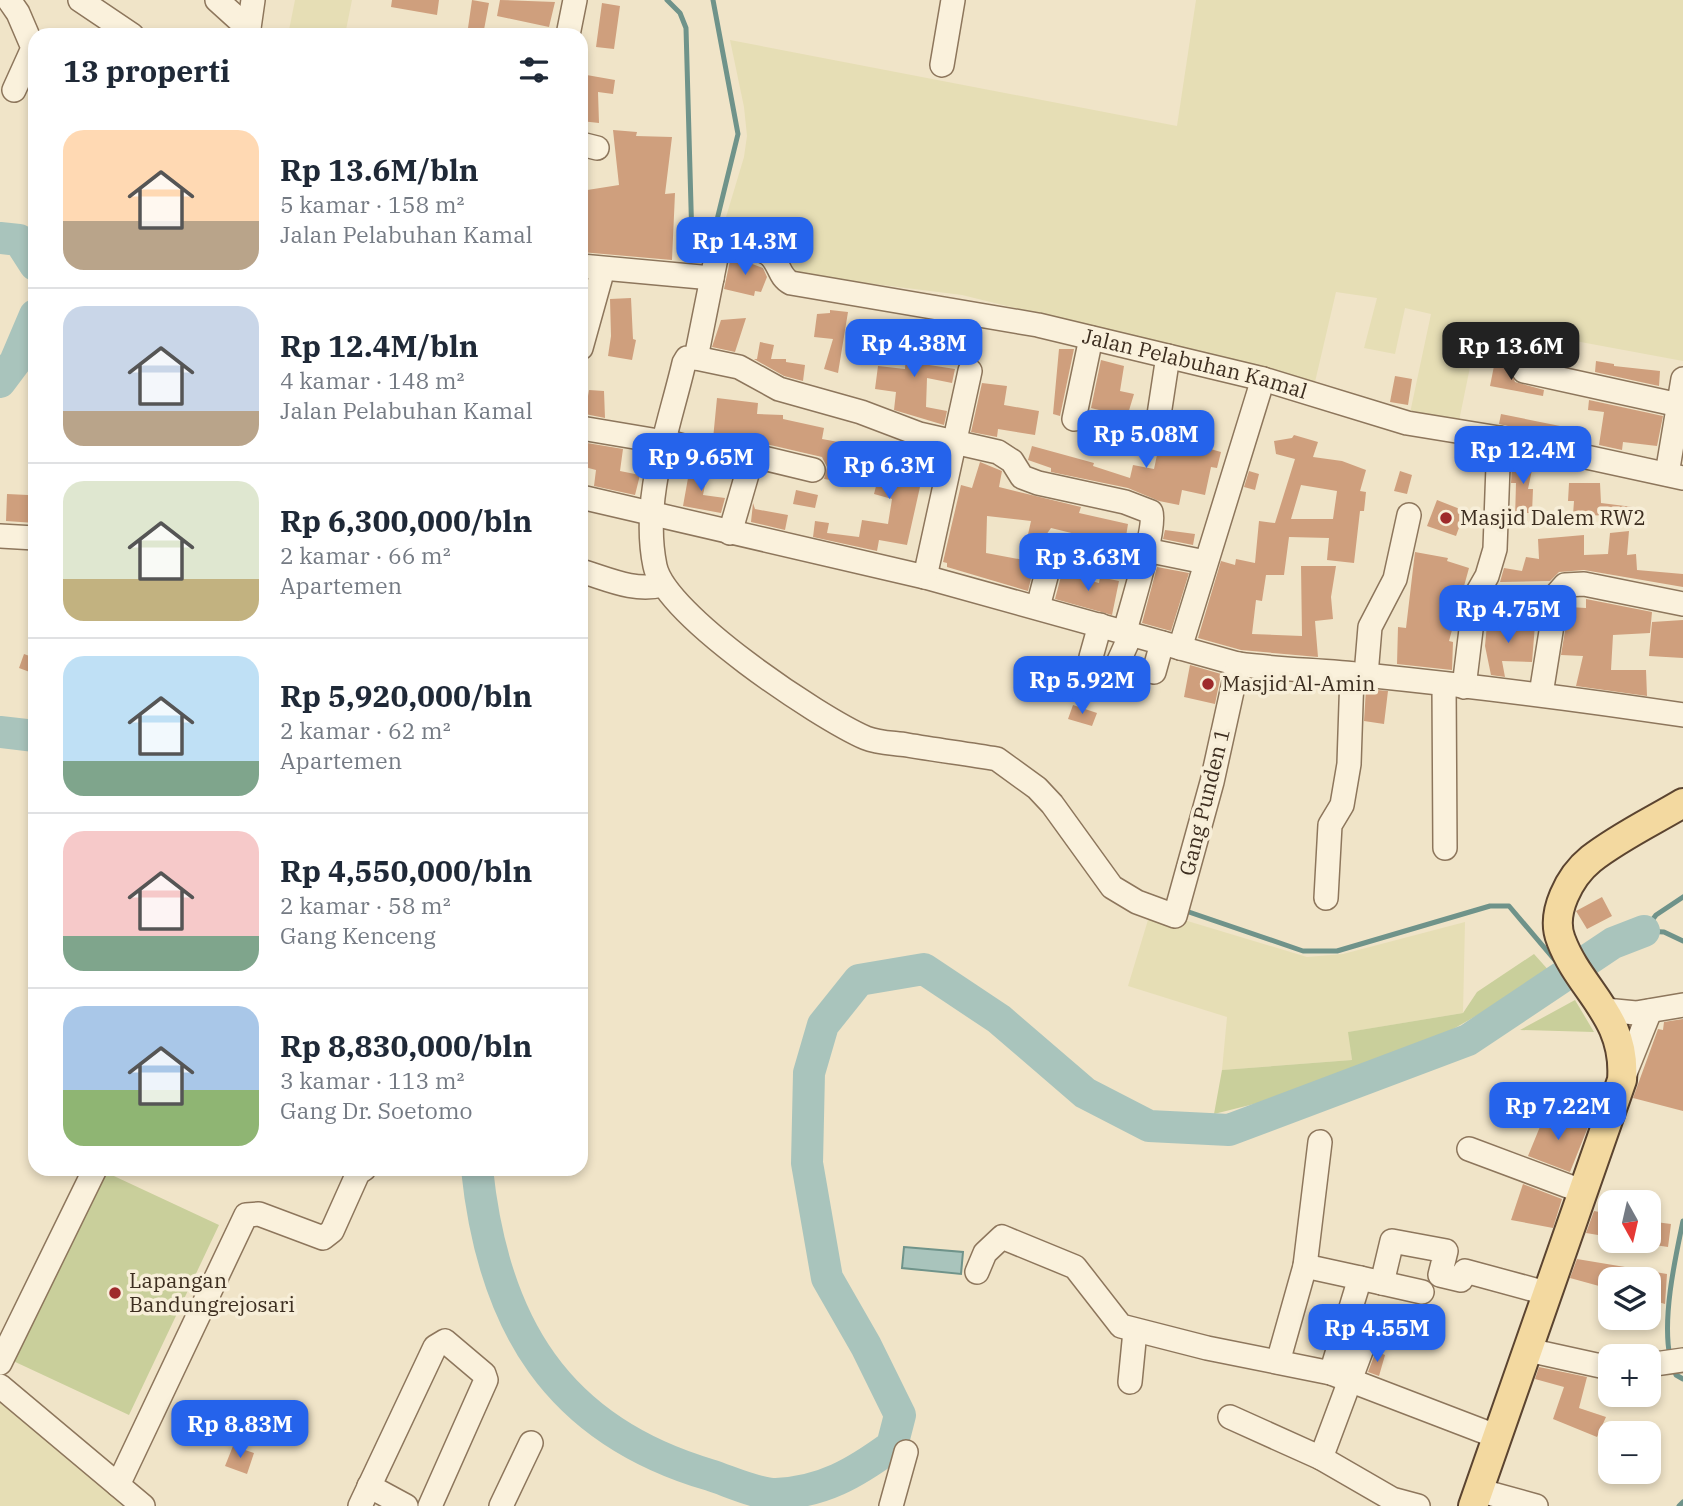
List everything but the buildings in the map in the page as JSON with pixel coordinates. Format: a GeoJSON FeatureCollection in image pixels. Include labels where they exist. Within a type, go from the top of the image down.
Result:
{"type":"FeatureCollection","features":[{"type":"Feature","properties":{"kind":"main road"},"geometry":{"type":"LineString","coordinates":[[1476,1498],[1622,1080],[1620,1048],[1603,1006],[1559,938],[1559,918],[1567,890],[1578,873],[1593,858],[1683,803]]}},
{"type":"Feature","properties":{"kind":"street"},"geometry":{"type":"LineString","coordinates":[[9,0],[28,36]]}},
{"type":"Feature","properties":{"kind":"street"},"geometry":{"type":"LineString","coordinates":[[80,0],[122,28]]}},
{"type":"Feature","properties":{"kind":"street"},"geometry":{"type":"LineString","coordinates":[[217,0],[244,28]]}},
{"type":"Feature","properties":{"kind":"street"},"geometry":{"type":"LineString","coordinates":[[249,28],[253,0]]}},
{"type":"Feature","properties":{"kind":"street"},"geometry":{"type":"LineString","coordinates":[[569,28],[575,0]]}},
{"type":"Feature","properties":{"kind":"street"},"geometry":{"type":"LineString","coordinates":[[942,65],[953,0]]}},
{"type":"Feature","properties":{"kind":"street"},"geometry":{"type":"LineString","coordinates":[[15,90],[28,60]]}},
{"type":"Feature","properties":{"kind":"street","name":"Jalan Pelabuhan Kamal"},"geometry":{"type":"LineString","coordinates":[[706,278],[722,240],[765,252],[774,260],[783,279],[791,283],[936,305],[1091,338],[1263,379],[1407,423],[1499,438],[1675,476]]}},
{"type":"Feature","properties":{"kind":"street"},"geometry":{"type":"LineString","coordinates":[[588,297],[592,268],[706,278],[693,358],[668,442],[655,568],[662,584],[636,587],[588,573]]}},
{"type":"Feature","properties":{"kind":"street"},"geometry":{"type":"LineString","coordinates":[[1074,419],[1091,338]]}},
{"type":"Feature","properties":{"kind":"street"},"geometry":{"type":"LineString","coordinates":[[1157,428],[1168,356]]}},
{"type":"Feature","properties":{"kind":"street"},"geometry":{"type":"LineString","coordinates":[[693,358],[739,367],[779,388],[1007,457],[1022,477],[1038,483],[1147,510],[1153,518],[1128,632],[1118,663]]}},
{"type":"Feature","properties":{"kind":"street"},"geometry":{"type":"LineString","coordinates":[[925,577],[957,443],[970,371]]}},
{"type":"Feature","properties":{"kind":"street"},"geometry":{"type":"LineString","coordinates":[[1524,371],[1679,415]]}},
{"type":"Feature","properties":{"kind":"street"},"geometry":{"type":"LineString","coordinates":[[1154,672],[1171,645],[1205,562],[1263,379]]}},
{"type":"Feature","properties":{"kind":"street"},"geometry":{"type":"LineString","coordinates":[[1675,476],[1683,379]]}},
{"type":"Feature","properties":{"kind":"street"},"geometry":{"type":"LineString","coordinates":[[588,429],[668,442],[750,464],[763,458],[813,470]]}},
{"type":"Feature","properties":{"kind":"street"},"geometry":{"type":"LineString","coordinates":[[1445,848],[1454,686],[1475,597],[1487,576],[1494,549],[1499,438]]}},
{"type":"Feature","properties":{"kind":"street"},"geometry":{"type":"LineString","coordinates":[[730,533],[750,464]]}},
{"type":"Feature","properties":{"kind":"street"},"geometry":{"type":"LineString","coordinates":[[588,500],[925,577],[1238,664],[1287,671],[1359,674],[1683,715]]}},
{"type":"Feature","properties":{"kind":"street"},"geometry":{"type":"LineString","coordinates":[[1326,898],[1331,825],[1342,805],[1359,674],[1370,627],[1395,579],[1409,515]]}},
{"type":"Feature","properties":{"kind":"street"},"geometry":{"type":"LineString","coordinates":[[1038,607],[1054,546]]}},
{"type":"Feature","properties":{"kind":"street"},"geometry":{"type":"LineString","coordinates":[[1146,550],[1205,562]]}},
{"type":"Feature","properties":{"kind":"street"},"geometry":{"type":"LineString","coordinates":[[1541,695],[1548,640],[1550,589],[1574,583],[1683,604]]}},
{"type":"Feature","properties":{"kind":"street","name":"Gang Punden 1"},"geometry":{"type":"LineString","coordinates":[[662,584],[712,634],[755,669],[866,738],[997,759],[1007,764],[1052,804],[1112,887],[1137,902],[1178,908],[1209,794],[1238,664]]}},
{"type":"Feature","properties":{"kind":"street"},"geometry":{"type":"LineString","coordinates":[[1091,657],[1100,625]]}},
{"type":"Feature","properties":{"kind":"street"},"geometry":{"type":"LineString","coordinates":[[1603,1006],[1624,1013],[1683,1005]]}},
{"type":"Feature","properties":{"kind":"street"},"geometry":{"type":"LineString","coordinates":[[1622,1080],[1650,1011]]}},
{"type":"Feature","properties":{"kind":"street"},"geometry":{"type":"LineString","coordinates":[[1278,1362],[1305,1266],[1320,1142]]}},
{"type":"Feature","properties":{"kind":"street"},"geometry":{"type":"LineString","coordinates":[[1469,1149],[1584,1192]]}},
{"type":"Feature","properties":{"kind":"street"},"geometry":{"type":"LineString","coordinates":[[0,1363],[92,1176]]}},
{"type":"Feature","properties":{"kind":"street"},"geometry":{"type":"LineString","coordinates":[[118,1485],[246,1215],[259,1214],[323,1238],[332,1231],[355,1176]]}},
{"type":"Feature","properties":{"kind":"street"},"geometry":{"type":"LineString","coordinates":[[976,1272],[985,1253],[1002,1237],[1075,1267],[1121,1326],[1340,1376],[1498,1437]]}},
{"type":"Feature","properties":{"kind":"street"},"geometry":{"type":"LineString","coordinates":[[1321,1458],[1340,1376],[1371,1281],[1392,1241],[1446,1251],[1440,1275],[1461,1279],[1465,1272],[1546,1293]]}},
{"type":"Feature","properties":{"kind":"street"},"geometry":{"type":"LineString","coordinates":[[1305,1266],[1422,1292]]}},
{"type":"Feature","properties":{"kind":"street"},"geometry":{"type":"LineString","coordinates":[[1130,1382],[1135,1331]]}},
{"type":"Feature","properties":{"kind":"street"},"geometry":{"type":"LineString","coordinates":[[406,1506],[365,1496],[435,1347],[445,1341],[484,1374],[485,1380],[430,1506]]}},
{"type":"Feature","properties":{"kind":"street"},"geometry":{"type":"LineString","coordinates":[[1340,1376],[1364,1343]]}},
{"type":"Feature","properties":{"kind":"street"},"geometry":{"type":"LineString","coordinates":[[1528,1350],[1598,1365]]}},
{"type":"Feature","properties":{"kind":"street"},"geometry":{"type":"LineString","coordinates":[[1661,1363],[1681,1358]]}},
{"type":"Feature","properties":{"kind":"street"},"geometry":{"type":"LineString","coordinates":[[0,1386],[143,1506]]}},
{"type":"Feature","properties":{"kind":"street"},"geometry":{"type":"LineString","coordinates":[[1230,1418],[1321,1458],[1392,1499],[1418,1506]]}},
{"type":"Feature","properties":{"kind":"street"},"geometry":{"type":"LineString","coordinates":[[501,1506],[531,1443]]}},
{"type":"Feature","properties":{"kind":"street"},"geometry":{"type":"LineString","coordinates":[[891,1506],[906,1452]]}},
{"type":"Feature","properties":{"kind":"street"},"geometry":{"type":"LineString","coordinates":[[1476,1498],[1536,1506]]}},
{"type":"Feature","properties":{"kind":"shaded area"},"geometry":{"type":"Polygon","coordinates":[[[295,0],[352,0],[346,28],[289,28],[295,0]]]}},
{"type":"Feature","properties":{"kind":"shaded area"},"geometry":{"type":"Polygon","coordinates":[[[1196,0],[1683,0],[1683,361],[1479,323],[1459,421],[1410,413],[1431,314],[1405,308],[1395,354],[1364,348],[1377,298],[1336,292],[1315,382],[962,295],[794,274],[723,227],[744,157],[747,136],[744,107],[730,40],[1177,126],[1196,0]]]}},
{"type":"Feature","properties":{"kind":"shaded area"},"geometry":{"type":"Polygon","coordinates":[[[1151,910],[1307,957],[1343,954],[1465,922],[1463,1013],[1349,1032],[1352,1060],[1222,1070],[1227,1017],[1128,986],[1151,910]]]}},
{"type":"Feature","properties":{"kind":"shaded area"},"geometry":{"type":"Polygon","coordinates":[[[0,1396],[129,1506],[0,1506],[0,1396]]]}},
{"type":"Feature","properties":{"kind":"green space"},"geometry":{"type":"Polygon","coordinates":[[[1534,954],[1551,973],[1448,1032],[1282,1097],[1214,1114],[1222,1070],[1352,1060],[1348,1032],[1463,1013],[1477,992],[1534,954]]]}},
{"type":"Feature","properties":{"kind":"green space"},"geometry":{"type":"Polygon","coordinates":[[[1575,1000],[1594,1032],[1520,1030],[1575,1000]]]}},
{"type":"Feature","properties":{"kind":"green space","name":"Lapangan Bandungrejosari"},"geometry":{"type":"Polygon","coordinates":[[[98,1176],[114,1176],[219,1225],[129,1415],[11,1360],[98,1176]]]}},
{"type":"Feature","properties":{"kind":"water"},"geometry":{"type":"Polygon","coordinates":[[[904,1247],[963,1252],[961,1274],[902,1268],[904,1247]]]}},
{"type":"Feature","properties":{"kind":"waterway"},"geometry":{"type":"LineString","coordinates":[[667,0],[680,13],[686,28],[692,242],[698,255],[707,258]]}},
{"type":"Feature","properties":{"kind":"waterway"},"geometry":{"type":"LineString","coordinates":[[713,0],[738,134],[713,236]]}},
{"type":"Feature","properties":{"kind":"waterway"},"geometry":{"type":"LineString","coordinates":[[0,238],[19,240],[28,254]]}},
{"type":"Feature","properties":{"kind":"waterway"},"geometry":{"type":"LineString","coordinates":[[0,382],[15,362],[28,331]]}},
{"type":"Feature","properties":{"kind":"waterway"},"geometry":{"type":"LineString","coordinates":[[0,732],[28,735]]}},
{"type":"Feature","properties":{"kind":"waterway"},"geometry":{"type":"LineString","coordinates":[[1644,931],[1656,915],[1683,897]]}},
{"type":"Feature","properties":{"kind":"waterway"},"geometry":{"type":"LineString","coordinates":[[1183,910],[1303,951],[1337,951],[1490,906],[1509,906],[1559,965]]}},
{"type":"Feature","properties":{"kind":"waterway"},"geometry":{"type":"LineString","coordinates":[[1644,931],[1664,932],[1683,941]]}},
{"type":"Feature","properties":{"kind":"waterway"},"geometry":{"type":"LineString","coordinates":[[478,1176],[485,1225],[499,1275],[517,1322],[542,1363],[573,1399],[611,1430],[656,1455],[760,1492],[776,1494],[809,1489],[851,1473],[892,1446],[900,1415],[866,1346],[827,1278],[807,1163],[809,1073],[823,1025],[859,980],[924,969],[999,1019],[1085,1093],[1149,1126],[1229,1130],[1468,1040],[1613,943],[1644,931]]}},
{"type":"Feature","properties":{"kind":"waterway"},"geometry":{"type":"LineString","coordinates":[[1670,1357],[1668,1307],[1683,1221]]}},
{"type":"Feature","properties":{"kind":"waterway"},"geometry":{"type":"LineString","coordinates":[[1673,1366],[1676,1375],[1683,1379]]}},
{"type":"Feature","properties":{"kind":"waterway"},"geometry":{"type":"LineString","coordinates":[[1679,1506],[1683,1502]]}},
{"type":"Feature","properties":{"kind":"place","name":"Masjid Dalem RW2"},"geometry":{"type":"Point","coordinates":[1446,518]}},
{"type":"Feature","properties":{"kind":"place","name":"Masjid Al-Amin"},"geometry":{"type":"Point","coordinates":[1208,684]}},
{"type":"Feature","properties":{"kind":"place","name":"Lapangan Bandungrejosari"},"geometry":{"type":"Point","coordinates":[115,1293]}}]}
